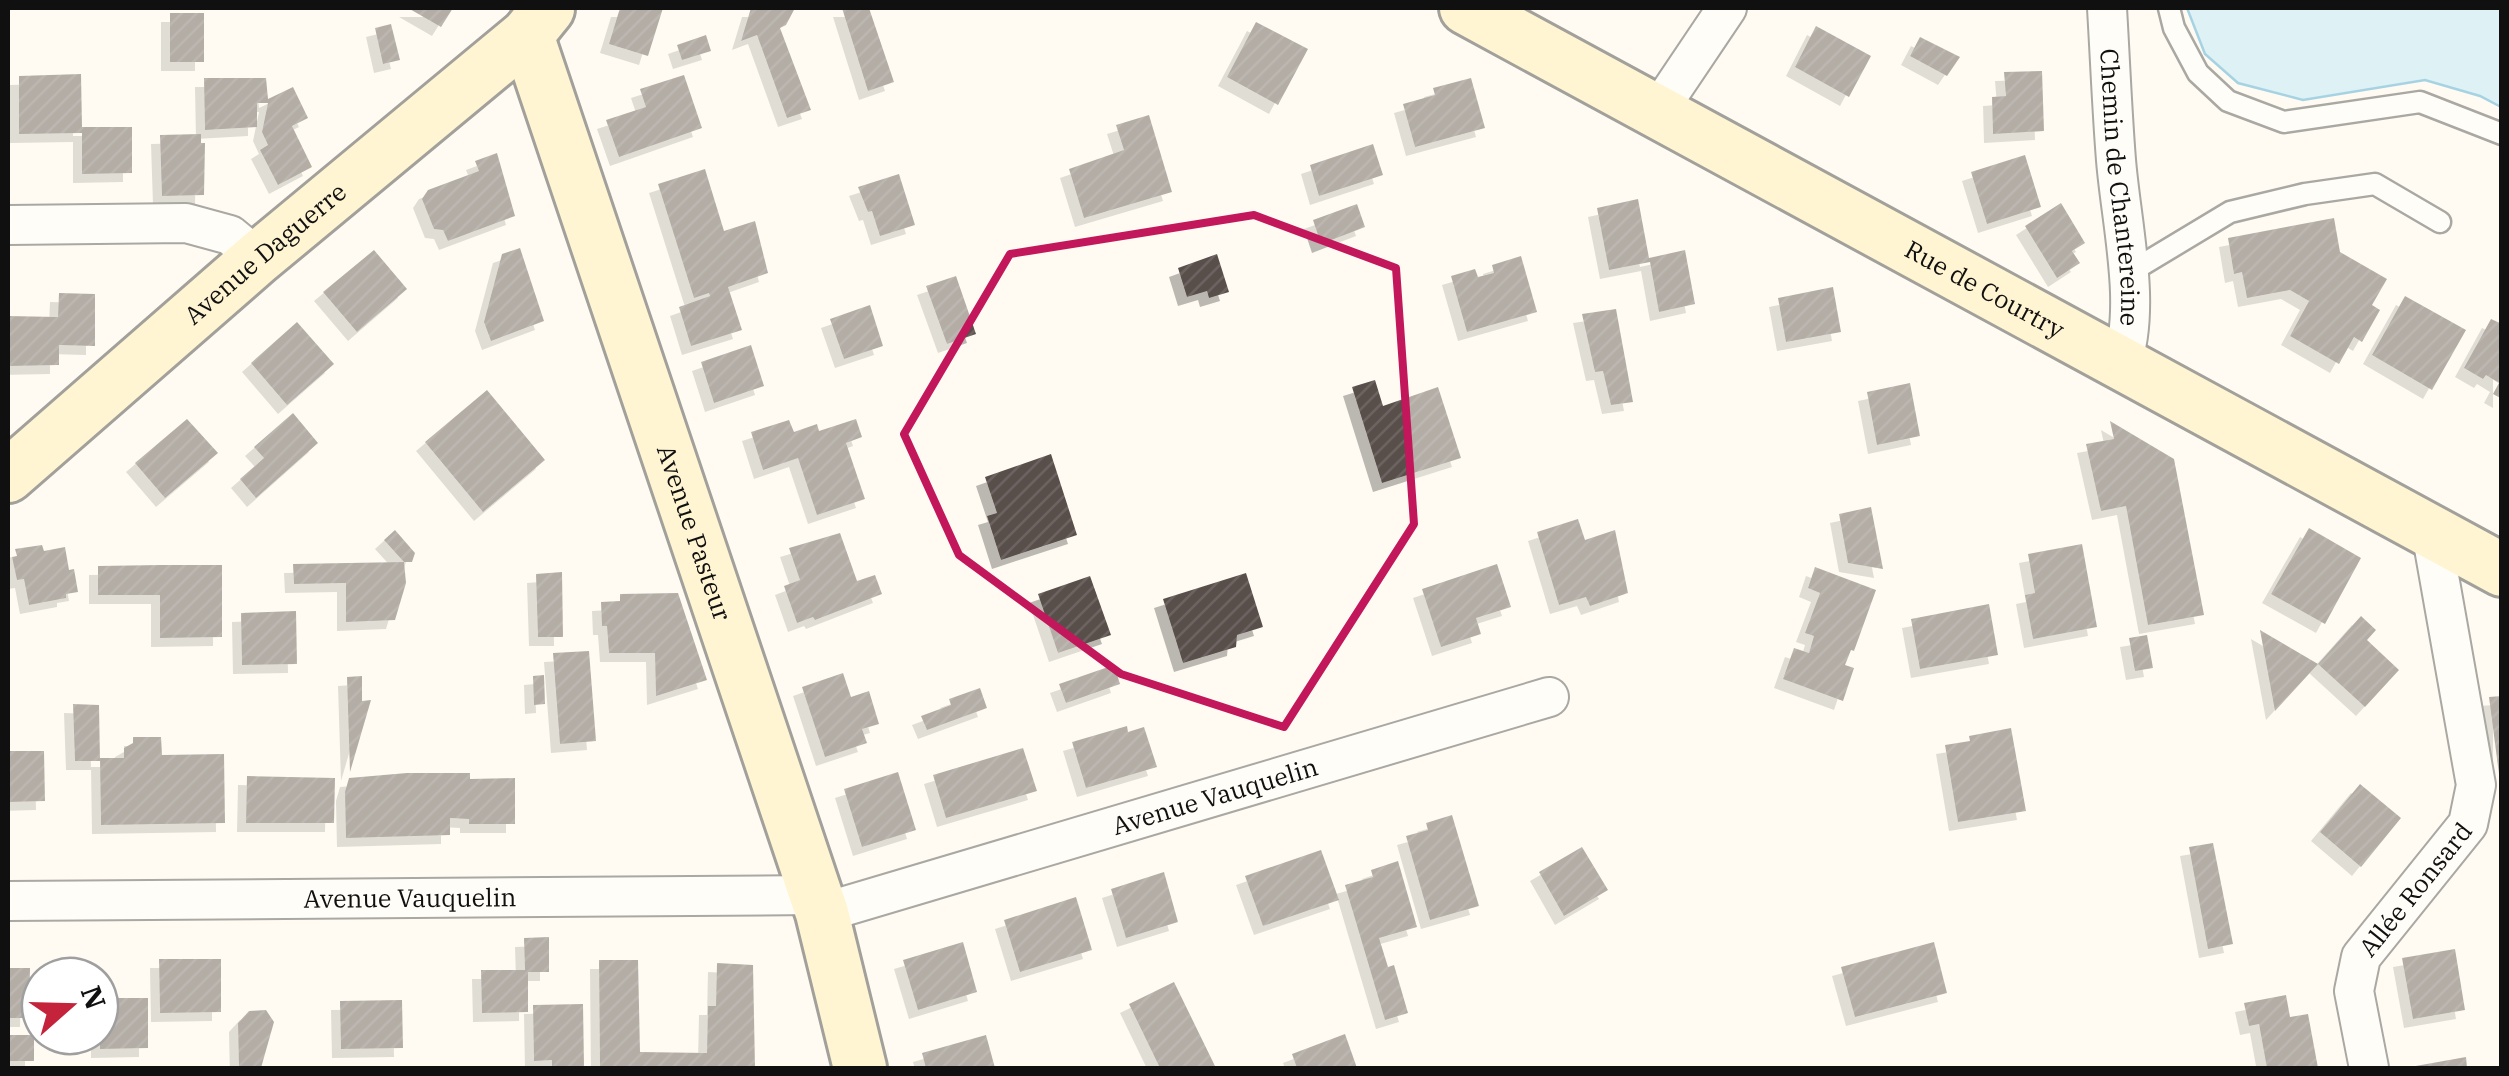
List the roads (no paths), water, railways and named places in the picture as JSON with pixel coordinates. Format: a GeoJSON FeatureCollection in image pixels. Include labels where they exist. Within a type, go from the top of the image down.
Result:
{"type":"FeatureCollection","features":[{"type":"Feature","properties":{"kind":"street","name":"Rue de Courtry"},"geometry":{"type":"LineString","coordinates":[[1466,8],[2502,570]]}},
{"type":"Feature","properties":{"kind":"street"},"geometry":{"type":"LineString","coordinates":[[1657,112],[1727,8]]}},
{"type":"Feature","properties":{"kind":"street","name":"Chemin de Chantereine"},"geometry":{"type":"LineString","coordinates":[[2107,8],[2116,159],[2131,300],[2129,343],[2121,365]]}},
{"type":"Feature","properties":{"kind":"street","name":"Avenue Daguerre"},"geometry":{"type":"LineString","coordinates":[[8,476],[538,21]]}},
{"type":"Feature","properties":{"kind":"street","name":"Avenue Pasteur"},"geometry":{"type":"LineString","coordinates":[[538,21],[819,904],[860,1068]]}},
{"type":"Feature","properties":{"kind":"street"},"geometry":{"type":"LineString","coordinates":[[8,224],[186,223],[230,234],[258,258]]}},
{"type":"Feature","properties":{"kind":"street","name":"Allée Ronsard"},"geometry":{"type":"LineString","coordinates":[[2369,1068],[2354,991],[2361,957],[2468,824],[2476,785],[2431,530]]}},
{"type":"Feature","properties":{"kind":"street","name":"Avenue Vauquelin"},"geometry":{"type":"LineString","coordinates":[[8,902],[819,904],[1549,697]]}},
{"type":"Feature","properties":{"kind":"lane"},"geometry":{"type":"LineString","coordinates":[[2169,8],[2174,28],[2198,73],[2228,101],[2284,122],[2420,102],[2502,134]]}},
{"type":"Feature","properties":{"kind":"lane"},"geometry":{"type":"LineString","coordinates":[[2127,274],[2230,212],[2305,194],[2375,184],[2440,222]]}},
{"type":"Feature","properties":{"kind":"water"},"geometry":{"type":"Polygon","coordinates":[[[2187,8],[2501,8],[2501,107],[2480,96],[2425,80],[2303,100],[2238,83],[2205,54],[2187,8]]]}}]}
